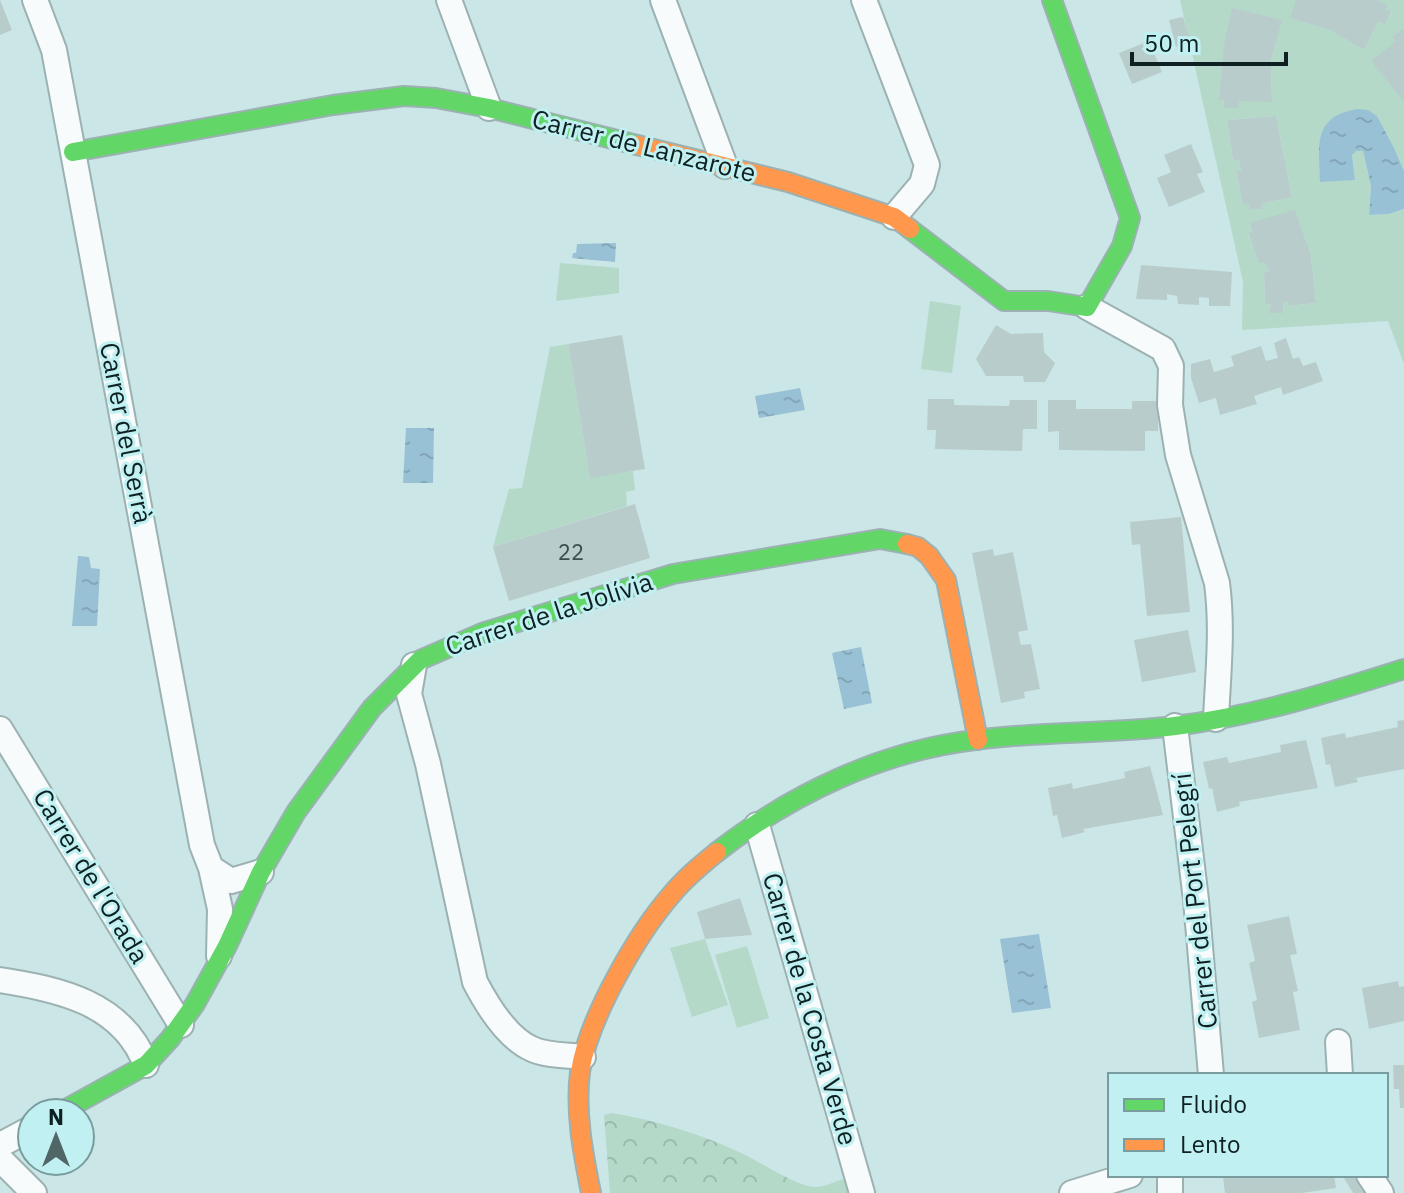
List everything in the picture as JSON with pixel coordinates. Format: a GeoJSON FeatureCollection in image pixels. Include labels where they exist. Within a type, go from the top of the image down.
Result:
{"type":"FeatureCollection","features":[{"type":"Feature","properties":{"kind":"street","name":"Carrer del Serrà"},"geometry":{"type":"LineString","coordinates":[[35,0],[54,50],[175,692],[193,804],[220,909],[219,960]]}},
{"type":"Feature","properties":{"kind":"street"},"geometry":{"type":"LineString","coordinates":[[449,0],[489,108]]}},
{"type":"Feature","properties":{"kind":"street"},"geometry":{"type":"LineString","coordinates":[[663,0],[725,166]]}},
{"type":"Feature","properties":{"kind":"street"},"geometry":{"type":"LineString","coordinates":[[864,0],[927,165],[922,184],[894,217]]}},
{"type":"Feature","properties":{"kind":"street"},"geometry":{"type":"LineString","coordinates":[[1052,0],[1130,218],[1122,246],[1087,307],[1163,349],[1171,366],[1170,405],[1178,455],[1217,583],[1221,638],[1216,719]]}},
{"type":"Feature","properties":{"kind":"street","name":"Carrer de Lanzarote"},"geometry":{"type":"LineString","coordinates":[[73,152],[333,105],[404,96],[436,98],[489,108],[788,182],[894,217],[1004,301],[1048,301],[1087,307]]}},
{"type":"Feature","properties":{"kind":"street","name":"Carrer de la Jolívia"},"geometry":{"type":"LineString","coordinates":[[88,1097],[146,1065],[181,1025],[219,960],[261,872],[296,812],[372,708],[414,665],[443,648],[673,574],[880,539],[895,540],[909,543],[929,556],[946,580],[978,740]]}},
{"type":"Feature","properties":{"kind":"street"},"geometry":{"type":"LineString","coordinates":[[414,665],[409,694],[428,764],[475,982],[486,1003],[509,1031],[530,1049],[583,1057]]}},
{"type":"Feature","properties":{"kind":"street"},"geometry":{"type":"LineString","coordinates":[[591,1193],[579,1118],[579,1075],[583,1057],[612,989],[661,907],[721,848],[805,796],[861,770],[917,751],[978,740],[1175,726],[1305,700],[1404,669]]}},
{"type":"Feature","properties":{"kind":"street"},"geometry":{"type":"LineString","coordinates":[[372,708],[394,702],[414,718]]}},
{"type":"Feature","properties":{"kind":"street","name":"Carrer del Port Pelegrí"},"geometry":{"type":"LineString","coordinates":[[1175,726],[1196,900],[1211,1073]]}},
{"type":"Feature","properties":{"kind":"street","name":"Carrer de l'Orada"},"geometry":{"type":"LineString","coordinates":[[0,729],[181,1025]]}},
{"type":"Feature","properties":{"kind":"street","name":"Carrer de la Costa Verde"},"geometry":{"type":"LineString","coordinates":[[757,825],[862,1193]]}},
{"type":"Feature","properties":{"kind":"street"},"geometry":{"type":"LineString","coordinates":[[211,868],[231,881],[261,872]]}},
{"type":"Feature","properties":{"kind":"street"},"geometry":{"type":"LineString","coordinates":[[0,980],[89,1002],[120,1023],[139,1047],[146,1065]]}},
{"type":"Feature","properties":{"kind":"street"},"geometry":{"type":"LineString","coordinates":[[1338,1042],[1340,1073]]}},
{"type":"Feature","properties":{"kind":"street"},"geometry":{"type":"LineString","coordinates":[[0,1159],[34,1193]]}},
{"type":"Feature","properties":{"kind":"street"},"geometry":{"type":"LineString","coordinates":[[1072,1193],[1124,1177]]}},
{"type":"Feature","properties":{"kind":"green space"},"geometry":{"type":"Polygon","coordinates":[[[1180,0],[1296,0],[1330,30],[1364,50],[1378,22],[1385,25],[1392,12],[1377,0],[1404,0],[1404,28],[1393,37],[1404,102],[1404,171],[1377,116],[1320,164],[1355,179],[1352,154],[1363,151],[1371,186],[1369,215],[1404,209],[1404,364],[1388,321],[1242,330],[1243,282],[1180,0]],[[1281,20],[1220,100],[1224,100],[1223,107],[1239,108],[1239,101],[1272,101],[1271,60],[1281,20]],[[1276,116],[1227,120],[1233,161],[1239,160],[1241,171],[1236,172],[1243,204],[1248,204],[1249,210],[1261,209],[1261,204],[1292,197],[1276,116]],[[1295,211],[1249,224],[1252,232],[1248,234],[1259,262],[1264,262],[1269,271],[1264,273],[1265,304],[1271,304],[1270,313],[1283,313],[1283,302],[1289,302],[1290,306],[1316,303],[1311,255],[1295,211]]]}},
{"type":"Feature","properties":{"kind":"green space"},"geometry":{"type":"Polygon","coordinates":[[[560,263],[619,268],[619,293],[556,301],[560,263]]]}},
{"type":"Feature","properties":{"kind":"green space"},"geometry":{"type":"Polygon","coordinates":[[[930,301],[961,306],[952,373],[921,369],[930,301]]]}},
{"type":"Feature","properties":{"kind":"green space"},"geometry":{"type":"Polygon","coordinates":[[[568,344],[590,477],[633,471],[635,490],[626,492],[627,506],[493,547],[509,489],[522,488],[550,347],[568,344]]]}},
{"type":"Feature","properties":{"kind":"green space"},"geometry":{"type":"Polygon","coordinates":[[[705,939],[728,1005],[692,1017],[670,948],[705,939]]]}},
{"type":"Feature","properties":{"kind":"green space"},"geometry":{"type":"Polygon","coordinates":[[[747,946],[769,1018],[737,1028],[715,955],[747,946]]]}},
{"type":"Feature","properties":{"kind":"green space"},"geometry":{"type":"Polygon","coordinates":[[[612,1113],[661,1124],[710,1140],[805,1185],[821,1186],[849,1177],[851,1193],[610,1193],[604,1115],[612,1113]]]}},
{"type":"Feature","properties":{"kind":"water"},"geometry":{"type":"Polygon","coordinates":[[[1368,110],[1377,116],[1393,146],[1404,171],[1404,209],[1369,215],[1371,186],[1363,151],[1352,155],[1355,180],[1320,182],[1319,145],[1325,126],[1342,113],[1368,110]]]}},
{"type":"Feature","properties":{"kind":"water"},"geometry":{"type":"Polygon","coordinates":[[[616,243],[615,262],[572,258],[577,244],[616,243]]]}},
{"type":"Feature","properties":{"kind":"water"},"geometry":{"type":"Polygon","coordinates":[[[800,388],[805,410],[759,418],[755,396],[800,388]]]}},
{"type":"Feature","properties":{"kind":"water"},"geometry":{"type":"Polygon","coordinates":[[[406,428],[434,428],[433,483],[403,483],[406,428]]]}},
{"type":"Feature","properties":{"kind":"water"},"geometry":{"type":"Polygon","coordinates":[[[78,556],[89,557],[91,568],[100,569],[97,626],[72,626],[78,556]]]}},
{"type":"Feature","properties":{"kind":"water"},"geometry":{"type":"Polygon","coordinates":[[[861,647],[872,703],[844,709],[832,653],[861,647]]]}},
{"type":"Feature","properties":{"kind":"water"},"geometry":{"type":"Polygon","coordinates":[[[1039,934],[1051,1008],[1012,1013],[1000,939],[1039,934]]]}},
{"type":"Feature","properties":{"kind":"building"},"geometry":{"type":"Polygon","coordinates":[[[0,0],[12,30],[0,35],[0,0]]]}},
{"type":"Feature","properties":{"kind":"building"},"geometry":{"type":"Polygon","coordinates":[[[1296,0],[1377,0],[1388,5],[1386,10],[1392,11],[1385,25],[1378,22],[1364,50],[1330,30],[1290,18],[1296,0]]]}},
{"type":"Feature","properties":{"kind":"building"},"geometry":{"type":"Polygon","coordinates":[[[1232,8],[1282,20],[1271,60],[1272,102],[1239,101],[1239,108],[1223,108],[1224,100],[1219,100],[1224,45],[1232,8]]]}},
{"type":"Feature","properties":{"kind":"building"},"geometry":{"type":"Polygon","coordinates":[[[1183,17],[1191,43],[1176,47],[1169,20],[1183,17]]]}},
{"type":"Feature","properties":{"kind":"building"},"geometry":{"type":"Polygon","coordinates":[[[1404,28],[1404,102],[1371,61],[1396,41],[1392,37],[1404,28]]]}},
{"type":"Feature","properties":{"kind":"building"},"geometry":{"type":"Polygon","coordinates":[[[1149,41],[1162,72],[1132,84],[1119,53],[1149,41]]]}},
{"type":"Feature","properties":{"kind":"building"},"geometry":{"type":"Polygon","coordinates":[[[1276,116],[1292,197],[1261,204],[1261,209],[1249,210],[1248,204],[1243,205],[1236,171],[1241,171],[1239,160],[1233,161],[1227,120],[1276,116]]]}},
{"type":"Feature","properties":{"kind":"building"},"geometry":{"type":"Polygon","coordinates":[[[1191,144],[1203,172],[1197,174],[1205,192],[1169,207],[1157,178],[1171,172],[1164,155],[1191,144]]]}},
{"type":"Feature","properties":{"kind":"building"},"geometry":{"type":"Polygon","coordinates":[[[1295,210],[1311,255],[1316,303],[1289,306],[1289,302],[1283,302],[1283,313],[1269,313],[1271,304],[1265,304],[1264,272],[1269,271],[1264,262],[1259,263],[1248,233],[1252,232],[1249,223],[1295,210]]]}},
{"type":"Feature","properties":{"kind":"building"},"geometry":{"type":"Polygon","coordinates":[[[1141,265],[1232,272],[1230,306],[1209,306],[1209,298],[1199,297],[1199,305],[1178,304],[1177,296],[1167,294],[1167,300],[1136,299],[1141,265]]]}},
{"type":"Feature","properties":{"kind":"building"},"geometry":{"type":"Polygon","coordinates":[[[996,325],[1011,334],[1043,333],[1044,352],[1055,363],[1045,382],[1024,382],[1023,376],[986,376],[976,359],[996,325]]]}},
{"type":"Feature","properties":{"kind":"building"},"geometry":{"type":"Polygon","coordinates":[[[622,335],[645,469],[590,478],[568,344],[622,335]]]}},
{"type":"Feature","properties":{"kind":"building"},"geometry":{"type":"Polygon","coordinates":[[[1286,338],[1293,359],[1299,357],[1303,366],[1316,362],[1323,381],[1283,395],[1281,387],[1254,396],[1257,404],[1220,415],[1216,398],[1199,403],[1191,378],[1191,364],[1210,359],[1214,372],[1234,366],[1231,356],[1261,346],[1266,361],[1278,358],[1274,343],[1286,338]]]}},
{"type":"Feature","properties":{"kind":"building"},"geometry":{"type":"Polygon","coordinates":[[[928,399],[954,399],[954,405],[1009,406],[1010,400],[1037,400],[1037,429],[1023,429],[1022,451],[935,449],[936,430],[927,430],[928,399]]]}},
{"type":"Feature","properties":{"kind":"building"},"geometry":{"type":"Polygon","coordinates":[[[1048,400],[1076,400],[1076,409],[1132,409],[1132,401],[1158,401],[1158,431],[1145,431],[1145,451],[1059,450],[1059,431],[1048,432],[1048,400]]]}},
{"type":"Feature","properties":{"kind":"building"},"geometry":{"type":"Polygon","coordinates":[[[635,504],[650,558],[509,601],[493,547],[635,504]]]}},
{"type":"Feature","properties":{"kind":"building"},"geometry":{"type":"Polygon","coordinates":[[[1181,517],[1190,612],[1147,616],[1140,544],[1132,545],[1130,522],[1181,517]]]}},
{"type":"Feature","properties":{"kind":"building"},"geometry":{"type":"Polygon","coordinates":[[[993,549],[994,556],[1013,552],[1028,630],[1018,632],[1021,645],[1031,644],[1040,689],[1024,692],[1025,698],[1001,703],[972,553],[993,549]]]}},
{"type":"Feature","properties":{"kind":"building"},"geometry":{"type":"Polygon","coordinates":[[[1188,630],[1196,672],[1142,682],[1134,640],[1188,630]]]}},
{"type":"Feature","properties":{"kind":"building"},"geometry":{"type":"Polygon","coordinates":[[[1404,720],[1404,769],[1356,778],[1358,782],[1335,787],[1330,764],[1326,765],[1321,738],[1345,733],[1346,738],[1398,727],[1397,721],[1404,720]]]}},
{"type":"Feature","properties":{"kind":"building"},"geometry":{"type":"Polygon","coordinates":[[[1306,740],[1318,788],[1239,802],[1240,806],[1217,812],[1203,762],[1227,757],[1229,763],[1281,752],[1280,745],[1306,740]]]}},
{"type":"Feature","properties":{"kind":"building"},"geometry":{"type":"Polygon","coordinates":[[[1150,766],[1163,815],[1083,829],[1085,832],[1062,838],[1057,815],[1053,816],[1048,788],[1072,783],[1073,789],[1125,778],[1124,772],[1150,766]]]}},
{"type":"Feature","properties":{"kind":"building"},"geometry":{"type":"Polygon","coordinates":[[[740,898],[752,935],[705,939],[697,912],[740,898]]]}},
{"type":"Feature","properties":{"kind":"building"},"geometry":{"type":"Polygon","coordinates":[[[1289,916],[1297,954],[1290,955],[1298,991],[1293,992],[1300,1030],[1259,1038],[1252,1002],[1257,1000],[1249,963],[1255,961],[1247,925],[1289,916]]]}},
{"type":"Feature","properties":{"kind":"building"},"geometry":{"type":"Polygon","coordinates":[[[1398,981],[1399,987],[1404,986],[1404,1021],[1369,1029],[1362,988],[1398,981]]]}},
{"type":"Feature","properties":{"kind":"building"},"geometry":{"type":"Polygon","coordinates":[[[1393,1065],[1404,1065],[1404,1108],[1400,1108],[1399,1089],[1394,1089],[1393,1065]]]}},
{"type":"Feature","properties":{"kind":"building"},"geometry":{"type":"Polygon","coordinates":[[[1223,1177],[1334,1177],[1336,1188],[1302,1193],[1225,1193],[1223,1177]]]}},
{"type":"Feature","properties":{"kind":"building"},"geometry":{"type":"Polygon","coordinates":[[[1343,1177],[1359,1177],[1370,1193],[1353,1193],[1343,1177]]]}},
{"type":"Feature","properties":{"kind":"traffic: fast"},"geometry":{"type":"LineString","coordinates":[[910,229],[1004,301],[1048,301],[1087,307],[1122,246],[1130,218],[1052,0]]}},
{"type":"Feature","properties":{"kind":"traffic: fast"},"geometry":{"type":"LineString","coordinates":[[73,152],[333,105],[404,96],[436,98],[489,108],[637,145]]}},
{"type":"Feature","properties":{"kind":"traffic: fast"},"geometry":{"type":"LineString","coordinates":[[88,1097],[146,1065],[170,1039],[195,1004],[227,946],[261,872],[296,812],[372,708],[420,660],[482,633],[673,574],[880,539],[907,544]]}},
{"type":"Feature","properties":{"kind":"traffic: fast"},"geometry":{"type":"LineString","coordinates":[[717,852],[807,794],[839,778],[906,754],[1000,737],[1150,729],[1204,722],[1291,703],[1404,669]]}},
{"type":"Feature","properties":{"kind":"traffic: slow"},"geometry":{"type":"LineString","coordinates":[[637,145],[788,182],[894,217],[910,229]]}},
{"type":"Feature","properties":{"kind":"traffic: slow"},"geometry":{"type":"LineString","coordinates":[[907,544],[918,547],[929,556],[946,580],[978,740]]}},
{"type":"Feature","properties":{"kind":"traffic: slow"},"geometry":{"type":"LineString","coordinates":[[591,1193],[578,1102],[580,1072],[593,1027],[616,978],[658,911],[682,883],[717,852]]}}]}
